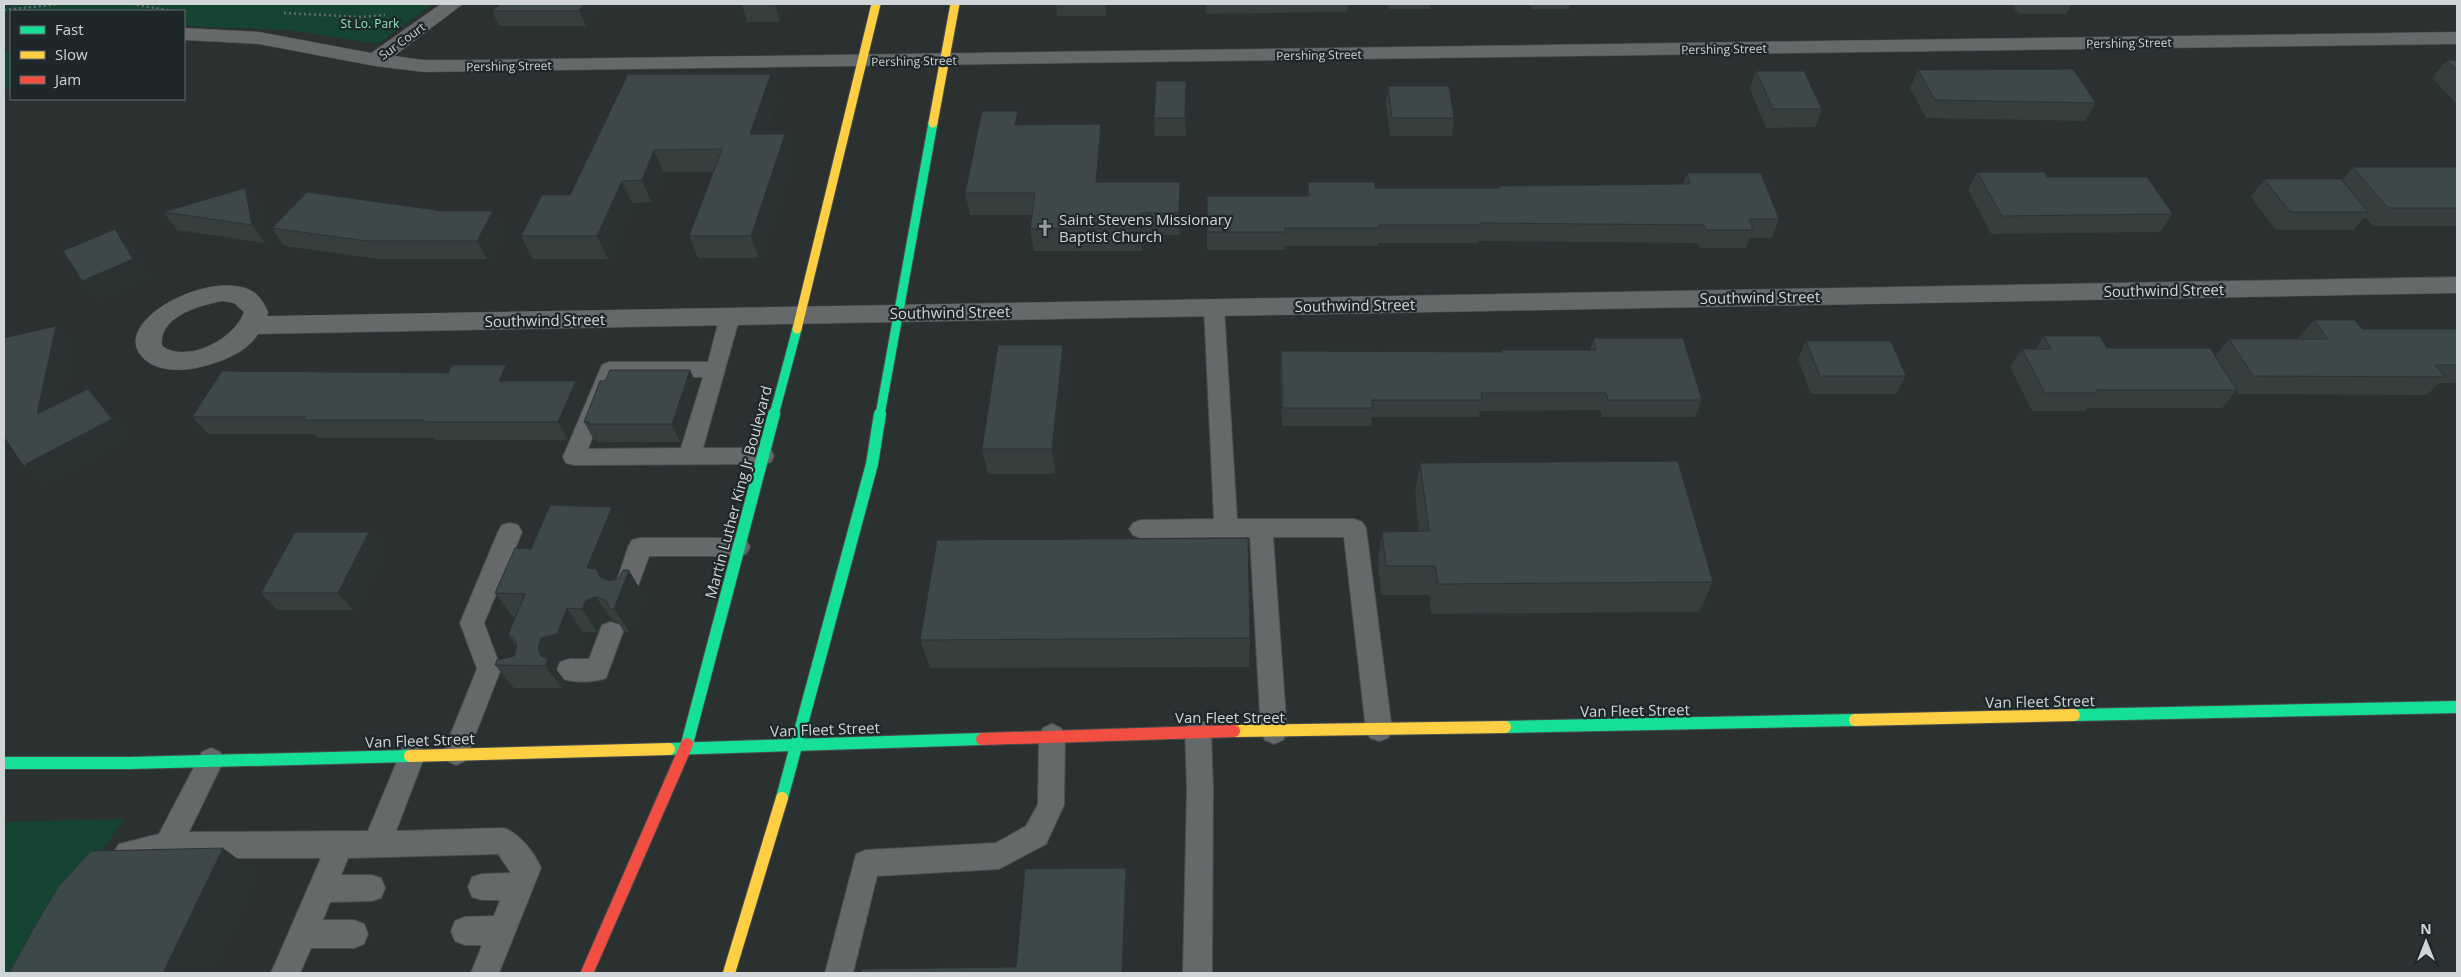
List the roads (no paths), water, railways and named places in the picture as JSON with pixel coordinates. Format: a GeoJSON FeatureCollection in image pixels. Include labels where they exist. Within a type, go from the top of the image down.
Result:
{"type":"FeatureCollection","features":[{"type":"Feature","properties":{"kind":"main road","name":"Martin Luther King Jr Boulevard"},"geometry":{"type":"LineString","coordinates":[[587,973],[686,747],[801,315],[876,4]]}},
{"type":"Feature","properties":{"kind":"main road"},"geometry":{"type":"LineString","coordinates":[[729,973],[797,746],[872,464],[897,313],[955,4]]}},
{"type":"Feature","properties":{"kind":"main road","name":"Van Fleet Street"},"geometry":{"type":"LineString","coordinates":[[4,763],[797,746],[1198,731],[1379,730],[2457,707]]}},
{"type":"Feature","properties":{"kind":"street","name":"Sur Court"},"geometry":{"type":"LineString","coordinates":[[375,60],[453,4]]}},
{"type":"Feature","properties":{"kind":"street","name":"Pershing Street"},"geometry":{"type":"LineString","coordinates":[[185,34],[259,38],[375,60],[424,66],[945,61],[2457,38]]}},
{"type":"Feature","properties":{"kind":"street","name":"Southwind Street"},"geometry":{"type":"LineString","coordinates":[[252,325],[2457,285]]}},
{"type":"Feature","properties":{"kind":"lane"},"geometry":{"type":"LineString","coordinates":[[1214,307],[1226,528]]}},
{"type":"Feature","properties":{"kind":"lane"},"geometry":{"type":"LineString","coordinates":[[689,457],[730,316]]}},
{"type":"Feature","properties":{"kind":"lane"},"geometry":{"type":"LineString","coordinates":[[716,369],[609,370],[574,457],[763,456]]}},
{"type":"Feature","properties":{"kind":"lane"},"geometry":{"type":"LineString","coordinates":[[1261,528],[1274,732]]}},
{"type":"Feature","properties":{"kind":"lane"},"geometry":{"type":"LineString","coordinates":[[1141,529],[1354,528],[1379,730]]}},
{"type":"Feature","properties":{"kind":"lane"},"geometry":{"type":"LineString","coordinates":[[456,754],[501,669],[472,623],[510,532]]}},
{"type":"Feature","properties":{"kind":"lane"},"geometry":{"type":"LineString","coordinates":[[624,593],[640,548],[738,547]]}},
{"type":"Feature","properties":{"kind":"lane"},"geometry":{"type":"LineString","coordinates":[[569,670],[597,670],[611,632]]}},
{"type":"Feature","properties":{"kind":"lane"},"geometry":{"type":"LineString","coordinates":[[1198,731],[1200,788],[1198,973]]}},
{"type":"Feature","properties":{"kind":"lane"},"geometry":{"type":"LineString","coordinates":[[839,973],[866,863],[999,856],[1036,835],[1051,805],[1052,736]]}},
{"type":"Feature","properties":{"kind":"lane"},"geometry":{"type":"LineString","coordinates":[[377,844],[412,755]]}},
{"type":"Feature","properties":{"kind":"lane"},"geometry":{"type":"LineString","coordinates":[[168,845],[211,760]]}},
{"type":"Feature","properties":{"kind":"lane"},"geometry":{"type":"LineString","coordinates":[[100,886],[129,853],[168,845],[340,845],[504,841],[527,868],[485,973]]}},
{"type":"Feature","properties":{"kind":"lane"},"geometry":{"type":"LineString","coordinates":[[286,973],[340,845]]}},
{"type":"Feature","properties":{"kind":"lane"},"geometry":{"type":"LineString","coordinates":[[482,887],[520,886]]}},
{"type":"Feature","properties":{"kind":"lane"},"geometry":{"type":"LineString","coordinates":[[321,889],[371,888]]}},
{"type":"Feature","properties":{"kind":"lane"},"geometry":{"type":"LineString","coordinates":[[466,931],[502,930]]}},
{"type":"Feature","properties":{"kind":"lane"},"geometry":{"type":"LineString","coordinates":[[302,934],[354,934]]}},
{"type":"Feature","properties":{"kind":"place","name":"Saint Stevens Missionary Baptist Church"},"geometry":{"type":"Point","coordinates":[1045,228]}},
{"type":"Feature","properties":{"kind":"park label","name":"St Lo. Park"},"geometry":{"type":"Point","coordinates":[370,23]}}]}
